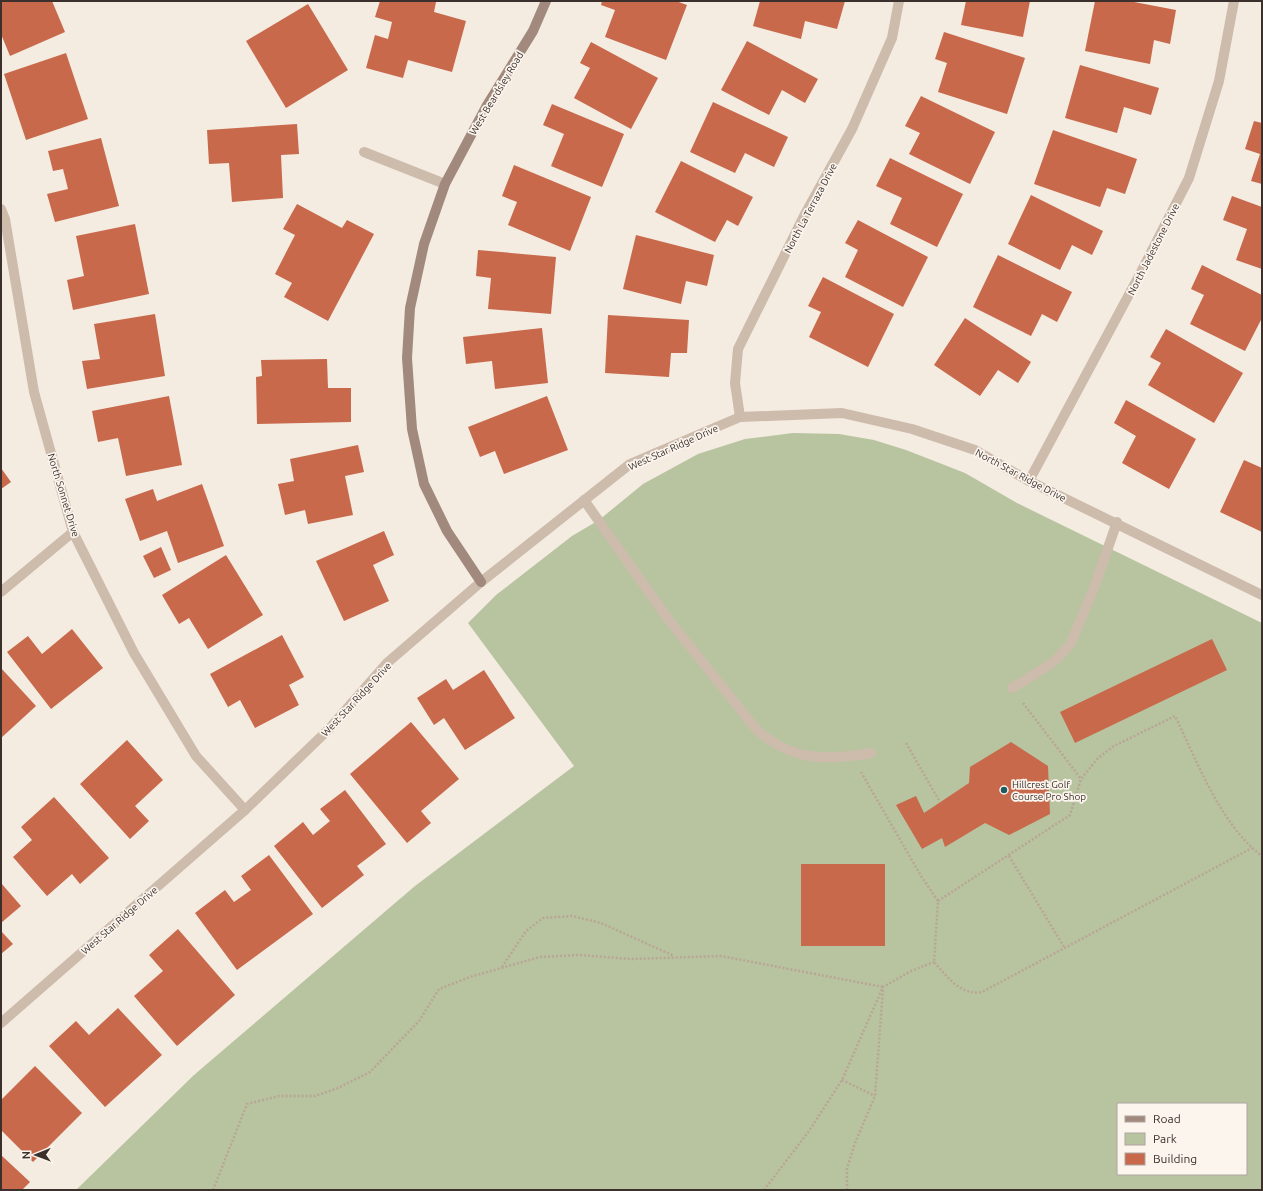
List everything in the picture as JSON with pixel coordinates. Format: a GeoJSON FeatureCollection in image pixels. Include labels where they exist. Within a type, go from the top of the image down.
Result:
{"type":"FeatureCollection","features":[{"type":"Feature","properties":{"kind":"street","name":"West Beardsley Road"},"geometry":{"type":"LineString","coordinates":[[480,582],[447,531],[424,484],[412,429],[407,358],[410,308],[424,244],[444,184],[486,107],[533,31],[546,1]]}},
{"type":"Feature","properties":{"kind":"street","name":"North La Terraza Drive"},"geometry":{"type":"LineString","coordinates":[[740,418],[735,383],[738,349],[804,216],[852,129],[892,38],[899,1]]}},
{"type":"Feature","properties":{"kind":"street","name":"North Jadestone Drive"},"geometry":{"type":"LineString","coordinates":[[1029,481],[1140,274],[1189,178],[1219,81],[1234,1]]}},
{"type":"Feature","properties":{"kind":"street"},"geometry":{"type":"LineString","coordinates":[[364,152],[444,184]]}},
{"type":"Feature","properties":{"kind":"street","name":"North Sonnet Drive"},"geometry":{"type":"LineString","coordinates":[[2,216],[34,392],[73,532],[134,653],[196,756],[245,810]]}},
{"type":"Feature","properties":{"kind":"street","name":"North Star Ridge Drive"},"geometry":{"type":"LineString","coordinates":[[740,418],[842,413],[912,429],[975,450],[1029,481],[1117,522],[1262,594]]}},
{"type":"Feature","properties":{"kind":"street","name":"West Star Ridge Drive"},"geometry":{"type":"LineString","coordinates":[[1,1023],[245,810],[329,729],[387,664],[480,582],[630,464],[740,418]]}},
{"type":"Feature","properties":{"kind":"street"},"geometry":{"type":"LineString","coordinates":[[584,500],[668,619],[756,729],[767,738],[801,755],[826,758],[871,753]]}},
{"type":"Feature","properties":{"kind":"street"},"geometry":{"type":"LineString","coordinates":[[1012,688],[1057,659],[1071,643],[1095,585],[1117,522]]}},
{"type":"Feature","properties":{"kind":"street"},"geometry":{"type":"LineString","coordinates":[[1,592],[73,532]]}},
{"type":"Feature","properties":{"kind":"path"},"geometry":{"type":"LineString","coordinates":[[1012,688],[1080,779]]}},
{"type":"Feature","properties":{"kind":"path"},"geometry":{"type":"LineString","coordinates":[[938,901],[1070,815],[1080,779],[1098,758],[1114,746],[1175,716],[1222,811],[1252,848],[1262,856]]}},
{"type":"Feature","properties":{"kind":"path"},"geometry":{"type":"LineString","coordinates":[[906,743],[940,802]]}},
{"type":"Feature","properties":{"kind":"path"},"geometry":{"type":"LineString","coordinates":[[853,756],[921,876],[938,901],[934,962],[960,988],[967,992],[982,992],[1252,848]]}},
{"type":"Feature","properties":{"kind":"path"},"geometry":{"type":"LineString","coordinates":[[1009,856],[1064,948]]}},
{"type":"Feature","properties":{"kind":"path"},"geometry":{"type":"LineString","coordinates":[[502,968],[526,932],[543,918],[572,916],[601,923],[674,957]]}},
{"type":"Feature","properties":{"kind":"path"},"geometry":{"type":"LineString","coordinates":[[213,1190],[247,1104],[279,1096],[315,1096],[338,1088],[370,1072],[419,1021],[439,989],[470,977],[540,957],[578,954],[631,959],[721,956],[883,987]]}},
{"type":"Feature","properties":{"kind":"path"},"geometry":{"type":"LineString","coordinates":[[764,1190],[809,1131],[842,1080],[883,987],[911,971],[934,962]]}},
{"type":"Feature","properties":{"kind":"path"},"geometry":{"type":"LineString","coordinates":[[847,1190],[847,1168],[854,1143],[875,1096],[883,987]]}},
{"type":"Feature","properties":{"kind":"path"},"geometry":{"type":"LineString","coordinates":[[842,1080],[875,1096]]}},
{"type":"Feature","properties":{"kind":"green space"},"geometry":{"type":"Polygon","coordinates":[[[793,433],[839,434],[874,440],[906,450],[965,473],[1017,503],[1262,623],[1262,1190],[76,1190],[194,1075],[415,886],[574,766],[468,623],[496,595],[572,536],[599,520],[643,484],[698,454],[745,439],[793,433]]]}},
{"type":"Feature","properties":{"kind":"building"},"geometry":{"type":"Polygon","coordinates":[[[1,1],[52,1],[65,32],[10,56],[1,34],[1,1]]]}},
{"type":"Feature","properties":{"kind":"building"},"geometry":{"type":"Polygon","coordinates":[[[380,1],[432,1],[436,2],[434,12],[466,21],[452,72],[408,60],[403,78],[366,68],[375,35],[388,39],[392,22],[375,17],[380,1]]]}},
{"type":"Feature","properties":{"kind":"building"},"geometry":{"type":"Polygon","coordinates":[[[602,1],[676,1],[687,5],[666,60],[605,37],[615,10],[601,5],[602,1]]]}},
{"type":"Feature","properties":{"kind":"building"},"geometry":{"type":"Polygon","coordinates":[[[760,1],[845,1],[837,29],[805,21],[801,39],[753,26],[760,1]]]}},
{"type":"Feature","properties":{"kind":"building"},"geometry":{"type":"Polygon","coordinates":[[[966,1],[1030,1],[1023,37],[961,25],[966,1]]]}},
{"type":"Feature","properties":{"kind":"building"},"geometry":{"type":"Polygon","coordinates":[[[1095,1],[1129,1],[1176,10],[1170,44],[1154,40],[1150,64],[1085,51],[1095,1]]]}},
{"type":"Feature","properties":{"kind":"building"},"geometry":{"type":"Polygon","coordinates":[[[308,4],[348,70],[286,108],[246,41],[308,4]]]}},
{"type":"Feature","properties":{"kind":"building"},"geometry":{"type":"Polygon","coordinates":[[[944,32],[1025,58],[1007,114],[938,92],[947,63],[935,59],[944,32]]]}},
{"type":"Feature","properties":{"kind":"building"},"geometry":{"type":"Polygon","coordinates":[[[747,41],[818,79],[805,103],[782,90],[769,115],[721,90],[747,41]]]}},
{"type":"Feature","properties":{"kind":"building"},"geometry":{"type":"Polygon","coordinates":[[[591,42],[658,78],[631,129],[574,98],[590,68],[580,63],[591,42]]]}},
{"type":"Feature","properties":{"kind":"building"},"geometry":{"type":"Polygon","coordinates":[[[66,53],[88,119],[26,140],[4,74],[66,53]]]}},
{"type":"Feature","properties":{"kind":"building"},"geometry":{"type":"Polygon","coordinates":[[[1080,65],[1159,88],[1151,115],[1124,107],[1117,133],[1065,118],[1080,65]]]}},
{"type":"Feature","properties":{"kind":"building"},"geometry":{"type":"Polygon","coordinates":[[[921,96],[995,132],[970,184],[909,154],[920,133],[905,126],[921,96]]]}},
{"type":"Feature","properties":{"kind":"building"},"geometry":{"type":"Polygon","coordinates":[[[713,102],[788,137],[774,167],[745,153],[735,173],[690,152],[713,102]]]}},
{"type":"Feature","properties":{"kind":"building"},"geometry":{"type":"Polygon","coordinates":[[[552,104],[624,134],[602,187],[551,166],[564,134],[543,125],[552,104]]]}},
{"type":"Feature","properties":{"kind":"building"},"geometry":{"type":"Polygon","coordinates":[[[1254,121],[1262,123],[1262,184],[1251,181],[1260,154],[1245,149],[1254,121]]]}},
{"type":"Feature","properties":{"kind":"building"},"geometry":{"type":"Polygon","coordinates":[[[297,124],[299,154],[281,155],[283,198],[232,202],[229,163],[209,164],[207,130],[297,124]]]}},
{"type":"Feature","properties":{"kind":"building"},"geometry":{"type":"Polygon","coordinates":[[[1053,130],[1137,159],[1125,194],[1107,188],[1100,207],[1034,184],[1053,130]]]}},
{"type":"Feature","properties":{"kind":"building"},"geometry":{"type":"Polygon","coordinates":[[[101,138],[119,206],[55,222],[47,194],[68,189],[63,169],[53,171],[48,151],[101,138]]]}},
{"type":"Feature","properties":{"kind":"building"},"geometry":{"type":"Polygon","coordinates":[[[890,158],[963,194],[937,247],[890,224],[902,198],[876,186],[890,158]]]}},
{"type":"Feature","properties":{"kind":"building"},"geometry":{"type":"Polygon","coordinates":[[[681,161],[753,197],[738,226],[727,220],[715,242],[655,212],[681,161]]]}},
{"type":"Feature","properties":{"kind":"building"},"geometry":{"type":"Polygon","coordinates":[[[514,165],[591,197],[570,251],[508,225],[517,202],[502,196],[514,165]]]}},
{"type":"Feature","properties":{"kind":"building"},"geometry":{"type":"Polygon","coordinates":[[[1031,195],[1103,231],[1092,255],[1072,245],[1060,270],[1008,244],[1031,195]]]}},
{"type":"Feature","properties":{"kind":"building"},"geometry":{"type":"Polygon","coordinates":[[[1232,196],[1262,207],[1262,269],[1236,260],[1247,229],[1223,220],[1232,196]]]}},
{"type":"Feature","properties":{"kind":"building"},"geometry":{"type":"Polygon","coordinates":[[[297,204],[342,228],[347,220],[374,234],[328,321],[284,297],[292,283],[275,274],[295,235],[283,229],[297,204]]]}},
{"type":"Feature","properties":{"kind":"building"},"geometry":{"type":"Polygon","coordinates":[[[858,220],[928,257],[903,307],[845,277],[858,250],[845,243],[858,220]]]}},
{"type":"Feature","properties":{"kind":"building"},"geometry":{"type":"Polygon","coordinates":[[[135,224],[149,294],[73,310],[67,280],[84,276],[76,236],[135,224]]]}},
{"type":"Feature","properties":{"kind":"building"},"geometry":{"type":"Polygon","coordinates":[[[636,235],[714,255],[707,286],[686,281],[681,304],[623,289],[636,235]]]}},
{"type":"Feature","properties":{"kind":"building"},"geometry":{"type":"Polygon","coordinates":[[[478,250],[556,257],[551,314],[488,309],[491,278],[476,276],[478,250]]]}},
{"type":"Feature","properties":{"kind":"building"},"geometry":{"type":"Polygon","coordinates":[[[998,255],[1072,292],[1057,322],[1042,314],[1031,336],[973,307],[998,255]]]}},
{"type":"Feature","properties":{"kind":"building"},"geometry":{"type":"Polygon","coordinates":[[[1202,265],[1262,295],[1262,318],[1245,351],[1190,324],[1204,295],[1191,289],[1202,265]]]}},
{"type":"Feature","properties":{"kind":"building"},"geometry":{"type":"Polygon","coordinates":[[[823,277],[894,314],[868,367],[809,337],[821,312],[808,306],[823,277]]]}},
{"type":"Feature","properties":{"kind":"building"},"geometry":{"type":"Polygon","coordinates":[[[155,314],[165,376],[87,389],[82,361],[100,359],[94,324],[155,314]]]}},
{"type":"Feature","properties":{"kind":"building"},"geometry":{"type":"Polygon","coordinates":[[[608,315],[689,320],[687,353],[671,353],[669,377],[605,373],[608,315]]]}},
{"type":"Feature","properties":{"kind":"building"},"geometry":{"type":"Polygon","coordinates":[[[965,318],[1031,362],[1018,383],[998,370],[980,396],[934,365],[965,318]]]}},
{"type":"Feature","properties":{"kind":"building"},"geometry":{"type":"Polygon","coordinates":[[[542,328],[548,383],[495,389],[492,361],[466,364],[463,337],[542,328]]]}},
{"type":"Feature","properties":{"kind":"building"},"geometry":{"type":"Polygon","coordinates":[[[1166,329],[1243,373],[1214,423],[1148,385],[1161,363],[1150,357],[1166,329]]]}},
{"type":"Feature","properties":{"kind":"building"},"geometry":{"type":"Polygon","coordinates":[[[327,359],[328,388],[351,388],[351,422],[257,424],[256,377],[262,376],[261,360],[327,359]]]}},
{"type":"Feature","properties":{"kind":"building"},"geometry":{"type":"Polygon","coordinates":[[[169,396],[182,465],[126,476],[118,438],[98,442],[92,411],[169,396]]]}},
{"type":"Feature","properties":{"kind":"building"},"geometry":{"type":"Polygon","coordinates":[[[547,396],[568,450],[504,474],[495,451],[480,457],[468,427],[547,396]]]}},
{"type":"Feature","properties":{"kind":"building"},"geometry":{"type":"Polygon","coordinates":[[[1126,400],[1196,439],[1169,489],[1122,463],[1136,436],[1114,423],[1126,400]]]}},
{"type":"Feature","properties":{"kind":"building"},"geometry":{"type":"Polygon","coordinates":[[[358,445],[364,472],[345,476],[353,515],[308,524],[305,510],[285,515],[278,484],[294,481],[290,459],[358,445]]]}},
{"type":"Feature","properties":{"kind":"building"},"geometry":{"type":"Polygon","coordinates":[[[1244,460],[1262,468],[1262,532],[1220,512],[1244,460]]]}},
{"type":"Feature","properties":{"kind":"building"},"geometry":{"type":"Polygon","coordinates":[[[1,468],[11,482],[1,489],[1,468]]]}},
{"type":"Feature","properties":{"kind":"building"},"geometry":{"type":"Polygon","coordinates":[[[202,484],[224,546],[178,563],[167,531],[140,541],[125,499],[153,489],[157,501],[202,484]]]}},
{"type":"Feature","properties":{"kind":"building"},"geometry":{"type":"Polygon","coordinates":[[[384,531],[394,555],[373,565],[389,601],[344,621],[316,561],[384,531]]]}},
{"type":"Feature","properties":{"kind":"building"},"geometry":{"type":"Polygon","coordinates":[[[161,547],[171,570],[154,578],[143,556],[161,547]]]}},
{"type":"Feature","properties":{"kind":"building"},"geometry":{"type":"Polygon","coordinates":[[[226,555],[263,615],[208,649],[189,618],[179,624],[162,595],[226,555]]]}},
{"type":"Feature","properties":{"kind":"building"},"geometry":{"type":"Polygon","coordinates":[[[72,629],[103,668],[51,709],[7,652],[28,636],[42,654],[72,629]]]}},
{"type":"Feature","properties":{"kind":"building"},"geometry":{"type":"Polygon","coordinates":[[[282,635],[304,677],[289,685],[299,705],[255,728],[240,700],[228,707],[210,674],[282,635]]]}},
{"type":"Feature","properties":{"kind":"building"},"geometry":{"type":"Polygon","coordinates":[[[1212,639],[1227,670],[1075,743],[1060,712],[1212,639]]]}},
{"type":"Feature","properties":{"kind":"building"},"geometry":{"type":"Polygon","coordinates":[[[1,668],[36,706],[1,738],[1,668]]]}},
{"type":"Feature","properties":{"kind":"building"},"geometry":{"type":"Polygon","coordinates":[[[484,670],[515,718],[465,750],[444,718],[434,725],[417,698],[446,679],[453,690],[484,670]]]}},
{"type":"Feature","properties":{"kind":"building"},"geometry":{"type":"Polygon","coordinates":[[[411,722],[459,779],[421,811],[431,823],[407,843],[350,774],[411,722]]]}},
{"type":"Feature","properties":{"kind":"building"},"geometry":{"type":"Polygon","coordinates":[[[127,740],[163,780],[135,806],[149,821],[130,839],[80,784],[127,740]]]}},
{"type":"Feature","properties":{"kind":"building","name":"Hillcrest Golf Course Pro Shop"},"geometry":{"type":"Polygon","coordinates":[[[1011,742],[1048,766],[1050,814],[1009,835],[985,823],[945,847],[942,838],[922,849],[896,805],[916,796],[924,813],[969,783],[970,767],[1011,742]]]}},
{"type":"Feature","properties":{"kind":"building"},"geometry":{"type":"Polygon","coordinates":[[[345,790],[386,844],[357,866],[364,875],[322,908],[274,846],[303,822],[313,835],[330,821],[320,809],[345,790]]]}},
{"type":"Feature","properties":{"kind":"building"},"geometry":{"type":"Polygon","coordinates":[[[54,797],[109,858],[80,884],[72,874],[47,896],[13,857],[32,840],[21,827],[54,797]]]}},
{"type":"Feature","properties":{"kind":"building"},"geometry":{"type":"Polygon","coordinates":[[[269,855],[313,914],[237,970],[195,913],[225,890],[234,902],[251,890],[241,876],[269,855]]]}},
{"type":"Feature","properties":{"kind":"building"},"geometry":{"type":"Polygon","coordinates":[[[801,864],[885,864],[885,946],[801,946],[801,864]]]}},
{"type":"Feature","properties":{"kind":"building"},"geometry":{"type":"Polygon","coordinates":[[[1,883],[21,906],[1,923],[1,883]]]}},
{"type":"Feature","properties":{"kind":"building"},"geometry":{"type":"Polygon","coordinates":[[[178,929],[235,995],[177,1046],[134,996],[163,971],[149,955],[178,929]]]}},
{"type":"Feature","properties":{"kind":"building"},"geometry":{"type":"Polygon","coordinates":[[[1,931],[13,944],[1,954],[1,931]]]}},
{"type":"Feature","properties":{"kind":"building"},"geometry":{"type":"Polygon","coordinates":[[[118,1008],[162,1055],[105,1107],[49,1046],[76,1021],[89,1035],[118,1008]]]}},
{"type":"Feature","properties":{"kind":"building"},"geometry":{"type":"Polygon","coordinates":[[[35,1066],[82,1113],[33,1162],[1,1130],[1,1100],[35,1066]]]}},
{"type":"Feature","properties":{"kind":"building"},"geometry":{"type":"Polygon","coordinates":[[[1,1155],[30,1182],[22,1190],[1,1190],[1,1155]]]}},
{"type":"Feature","properties":{"kind":"place","name":"Hillcrest Golf Course Pro Shop"},"geometry":{"type":"Point","coordinates":[1004,790]}}]}
